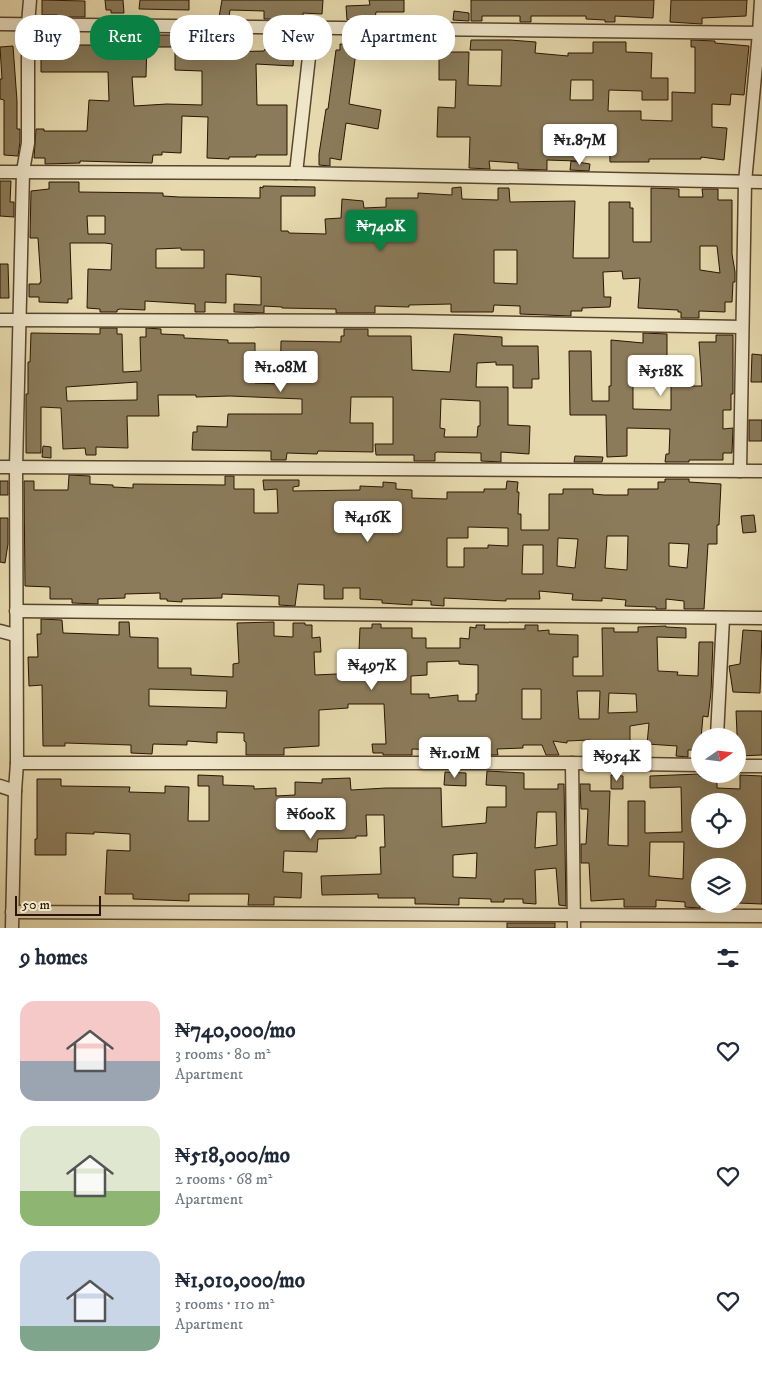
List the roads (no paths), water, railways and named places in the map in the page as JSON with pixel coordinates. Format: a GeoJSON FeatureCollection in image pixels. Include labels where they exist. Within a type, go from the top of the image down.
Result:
{"type":"FeatureCollection","features":[{"type":"Feature","properties":{"kind":"street"},"geometry":{"type":"LineString","coordinates":[[29,15],[30,0]]}},
{"type":"Feature","properties":{"kind":"street"},"geometry":{"type":"LineString","coordinates":[[740,471],[745,182],[761,33],[761,0]]}},
{"type":"Feature","properties":{"kind":"street"},"geometry":{"type":"LineString","coordinates":[[0,24],[15,24]]}},
{"type":"Feature","properties":{"kind":"street"},"geometry":{"type":"LineString","coordinates":[[80,25],[263,27]]}},
{"type":"Feature","properties":{"kind":"street"},"geometry":{"type":"LineString","coordinates":[[332,28],[761,33]]}},
{"type":"Feature","properties":{"kind":"street"},"geometry":{"type":"LineString","coordinates":[[12,928],[17,763],[16,467],[24,171],[28,143],[28,60]]}},
{"type":"Feature","properties":{"kind":"street"},"geometry":{"type":"LineString","coordinates":[[296,173],[309,60]]}},
{"type":"Feature","properties":{"kind":"street"},"geometry":{"type":"LineString","coordinates":[[0,172],[296,173],[762,182]]}},
{"type":"Feature","properties":{"kind":"street"},"geometry":{"type":"LineString","coordinates":[[0,320],[407,321],[742,327]]}},
{"type":"Feature","properties":{"kind":"street"},"geometry":{"type":"LineString","coordinates":[[0,468],[762,471]]}},
{"type":"Feature","properties":{"kind":"street"},"geometry":{"type":"LineString","coordinates":[[16,611],[762,618]]}},
{"type":"Feature","properties":{"kind":"street"},"geometry":{"type":"LineString","coordinates":[[717,728],[723,618]]}},
{"type":"Feature","properties":{"kind":"street"},"geometry":{"type":"LineString","coordinates":[[0,631],[16,635]]}},
{"type":"Feature","properties":{"kind":"street"},"geometry":{"type":"LineString","coordinates":[[17,763],[572,763],[691,765]]}},
{"type":"Feature","properties":{"kind":"street"},"geometry":{"type":"LineString","coordinates":[[572,763],[574,928]]}},
{"type":"Feature","properties":{"kind":"street"},"geometry":{"type":"LineString","coordinates":[[746,766],[762,766]]}},
{"type":"Feature","properties":{"kind":"street"},"geometry":{"type":"LineString","coordinates":[[0,786],[15,791]]}},
{"type":"Feature","properties":{"kind":"street"},"geometry":{"type":"LineString","coordinates":[[12,912],[762,916]]}}]}
